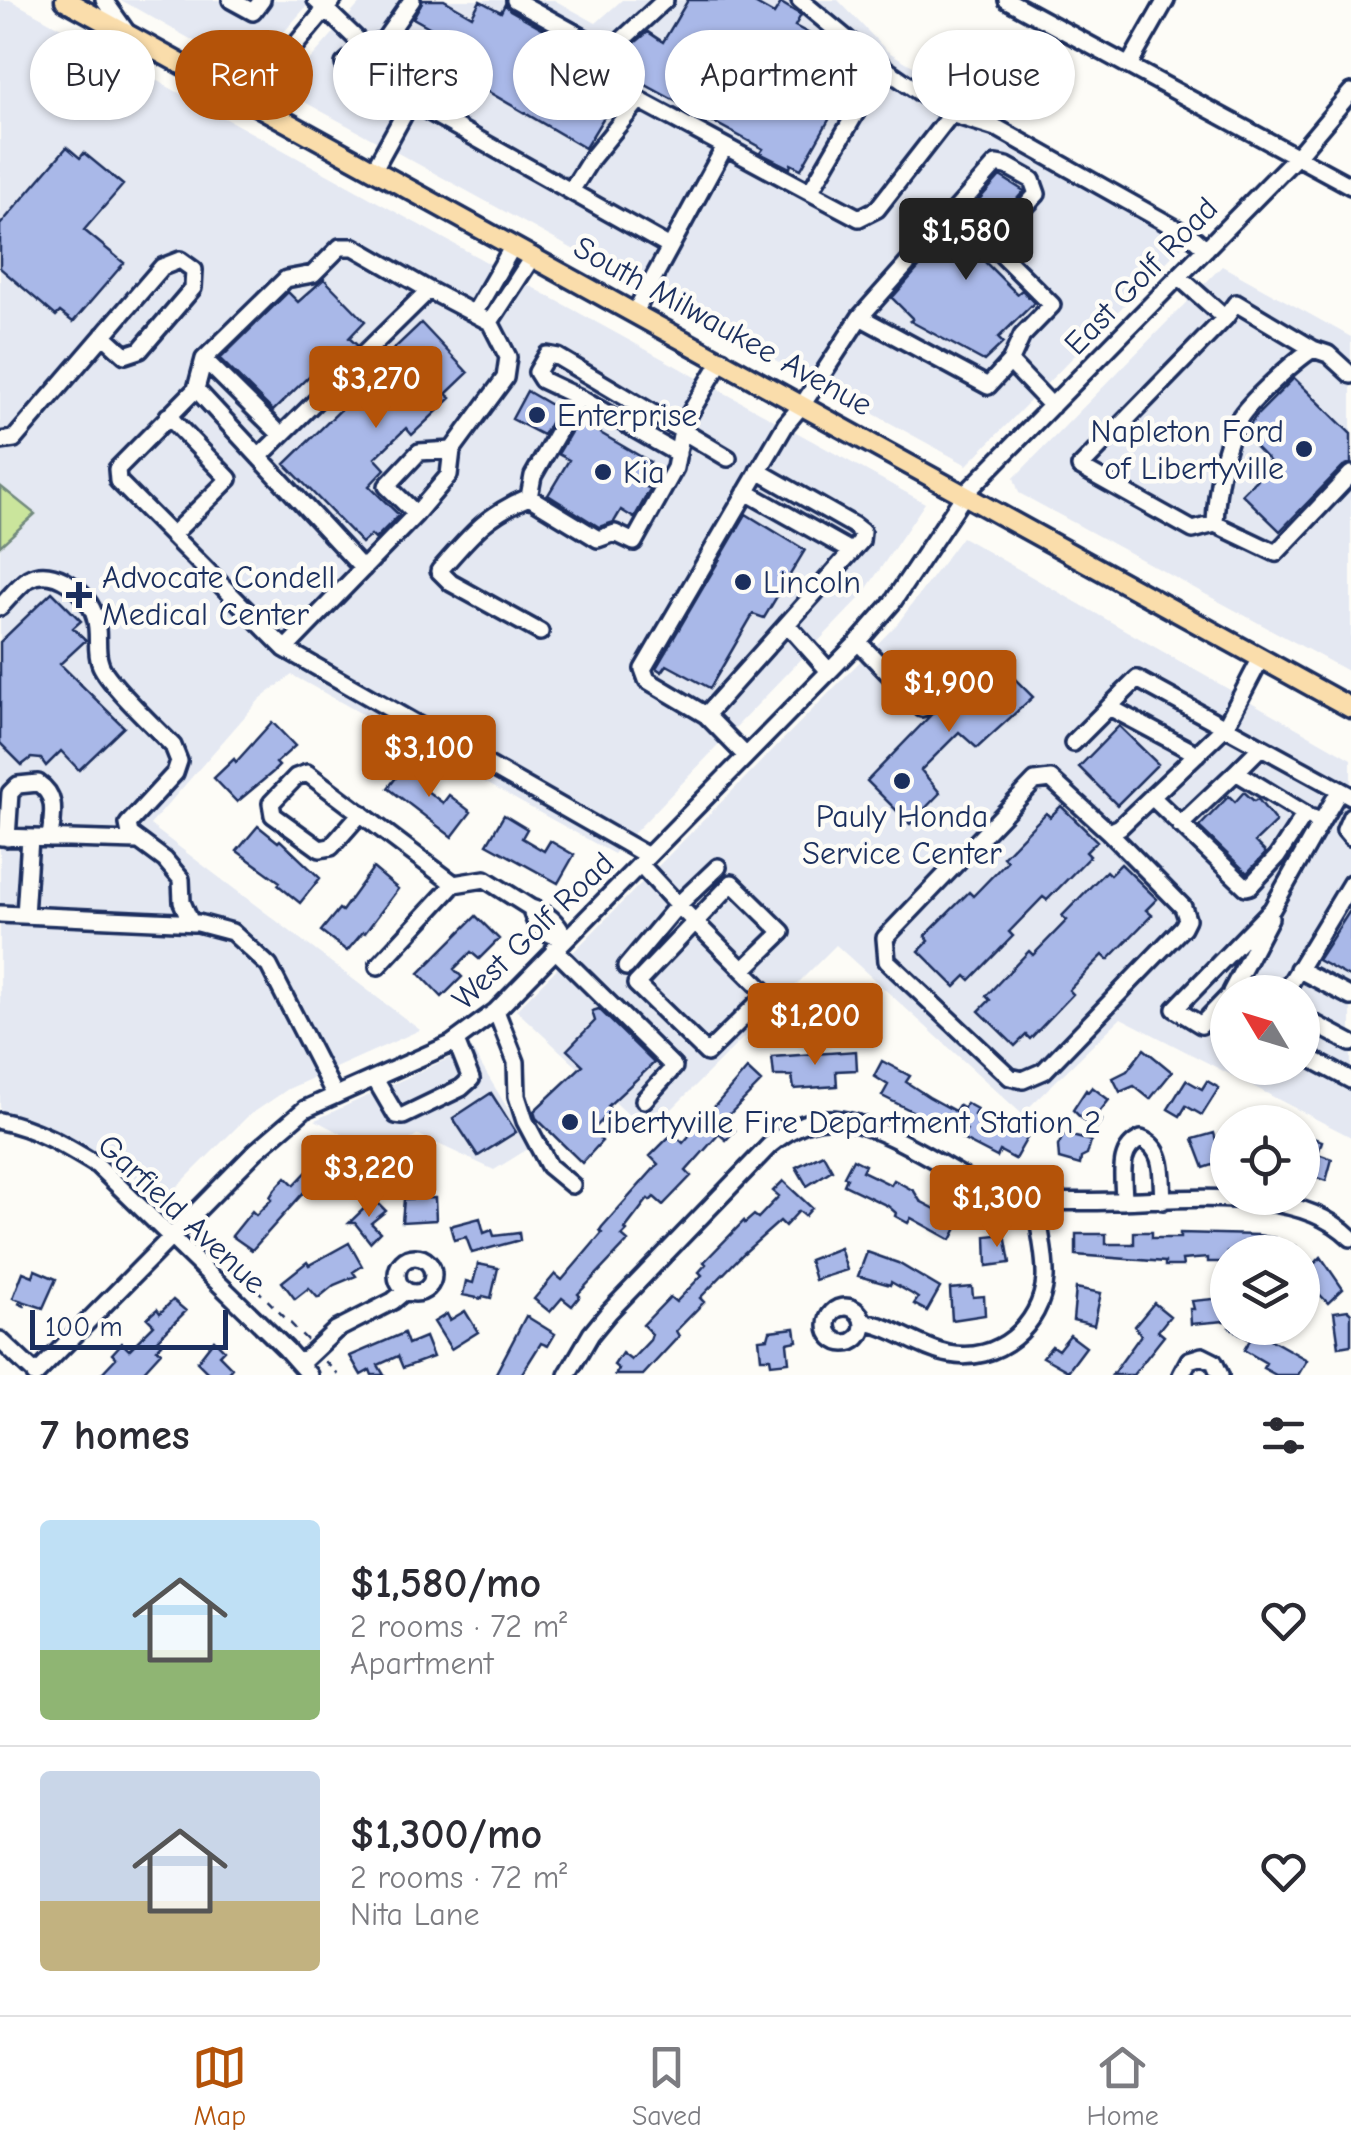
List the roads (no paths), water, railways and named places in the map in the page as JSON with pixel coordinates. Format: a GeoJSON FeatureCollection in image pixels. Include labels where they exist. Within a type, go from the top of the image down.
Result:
{"type":"FeatureCollection","features":[{"type":"Feature","properties":{"kind":"main road","name":"South Milwaukee Avenue"},"geometry":{"type":"LineString","coordinates":[[65,0],[121,30]]}},
{"type":"Feature","properties":{"kind":"main road","name":"South Milwaukee Avenue"},"geometry":{"type":"LineString","coordinates":[[284,120],[1351,708]]}},
{"type":"Feature","properties":{"kind":"street"},"geometry":{"type":"LineString","coordinates":[[104,0],[125,30]]}},
{"type":"Feature","properties":{"kind":"street"},"geometry":{"type":"LineString","coordinates":[[231,0],[252,12],[262,0]]}},
{"type":"Feature","properties":{"kind":"street"},"geometry":{"type":"LineString","coordinates":[[391,30],[412,0]]}},
{"type":"Feature","properties":{"kind":"street"},"geometry":{"type":"LineString","coordinates":[[515,0],[609,52],[664,0]]}},
{"type":"Feature","properties":{"kind":"street"},"geometry":{"type":"LineString","coordinates":[[800,0],[838,30]]}},
{"type":"Feature","properties":{"kind":"street"},"geometry":{"type":"LineString","coordinates":[[1007,0],[1351,186]]}},
{"type":"Feature","properties":{"kind":"street"},"geometry":{"type":"LineString","coordinates":[[1130,65],[1166,0]]}},
{"type":"Feature","properties":{"kind":"street"},"geometry":{"type":"LineString","coordinates":[[304,30],[325,3],[349,30]]}},
{"type":"Feature","properties":{"kind":"street","name":"East Golf Road"},"geometry":{"type":"LineString","coordinates":[[965,494],[1297,156],[1351,92]]}},
{"type":"Feature","properties":{"kind":"street"},"geometry":{"type":"LineString","coordinates":[[571,191],[638,100],[860,218],[878,209],[946,120]]}},
{"type":"Feature","properties":{"kind":"street"},"geometry":{"type":"LineString","coordinates":[[374,169],[400,120]]}},
{"type":"Feature","properties":{"kind":"street"},"geometry":{"type":"LineString","coordinates":[[445,120],[670,247]]}},
{"type":"Feature","properties":{"kind":"street"},"geometry":{"type":"LineString","coordinates":[[810,192],[852,120]]}},
{"type":"Feature","properties":{"kind":"street"},"geometry":{"type":"LineString","coordinates":[[970,120],[998,129],[1206,249]]}},
{"type":"Feature","properties":{"kind":"street"},"geometry":{"type":"LineString","coordinates":[[635,312],[724,148]]}},
{"type":"Feature","properties":{"kind":"street"},"geometry":{"type":"LineString","coordinates":[[746,756],[706,714],[643,676],[643,669],[786,424],[804,404],[860,317],[996,164],[1032,180],[1036,194],[991,244],[1052,305],[1022,336],[1010,362],[988,386],[860,317]]}},
{"type":"Feature","properties":{"kind":"street"},"geometry":{"type":"LineString","coordinates":[[476,312],[514,246]]}},
{"type":"Feature","properties":{"kind":"street"},"geometry":{"type":"LineString","coordinates":[[284,649],[449,475],[452,450],[505,378],[508,357],[490,322],[354,247],[340,247],[312,274],[286,279],[204,359],[196,390],[117,469],[118,481],[284,649],[644,860],[678,905],[695,922],[743,970],[766,994],[707,1053],[636,984],[695,922],[732,884],[782,932],[743,970]]}},
{"type":"Feature","properties":{"kind":"street"},"geometry":{"type":"LineString","coordinates":[[490,322],[532,256]]}},
{"type":"Feature","properties":{"kind":"street"},"geometry":{"type":"LineString","coordinates":[[0,442],[14,439],[162,266],[180,260],[194,270],[193,288],[140,350],[125,355],[103,336]]}},
{"type":"Feature","properties":{"kind":"street"},"geometry":{"type":"LineString","coordinates":[[1178,277],[1225,318]]}},
{"type":"Feature","properties":{"kind":"street"},"geometry":{"type":"LineString","coordinates":[[259,457],[429,290]]}},
{"type":"Feature","properties":{"kind":"street"},"geometry":{"type":"LineString","coordinates":[[1351,375],[1328,354],[1312,349],[1236,302],[1080,467],[1193,530],[1215,524],[1276,553],[1351,474]]}},
{"type":"Feature","properties":{"kind":"street"},"geometry":{"type":"LineString","coordinates":[[1215,524],[1216,492],[1240,418],[1312,349]]}},
{"type":"Feature","properties":{"kind":"street"},"geometry":{"type":"LineString","coordinates":[[678,454],[542,380],[536,372],[547,354],[728,458]]}},
{"type":"Feature","properties":{"kind":"street"},"geometry":{"type":"LineString","coordinates":[[204,359],[280,435]]}},
{"type":"Feature","properties":{"kind":"street"},"geometry":{"type":"LineString","coordinates":[[528,497],[598,539],[615,533],[634,542],[675,468],[682,432],[722,359]]}},
{"type":"Feature","properties":{"kind":"street"},"geometry":{"type":"LineString","coordinates":[[1010,362],[1052,406]]}},
{"type":"Feature","properties":{"kind":"street"},"geometry":{"type":"LineString","coordinates":[[196,390],[363,569]]}},
{"type":"Feature","properties":{"kind":"street"},"geometry":{"type":"LineString","coordinates":[[528,497],[533,476],[578,397]]}},
{"type":"Feature","properties":{"kind":"street"},"geometry":{"type":"LineString","coordinates":[[168,416],[230,479],[172,535]]}},
{"type":"Feature","properties":{"kind":"street"},"geometry":{"type":"LineString","coordinates":[[416,514],[387,486],[419,452],[452,450]]}},
{"type":"Feature","properties":{"kind":"street"},"geometry":{"type":"LineString","coordinates":[[706,714],[856,546],[862,532],[758,471]]}},
{"type":"Feature","properties":{"kind":"street"},"geometry":{"type":"LineString","coordinates":[[746,492],[856,546]]}},
{"type":"Feature","properties":{"kind":"street","name":"West Golf Road"},"geometry":{"type":"LineString","coordinates":[[35,1374],[256,1151],[305,1109],[456,1040],[496,1011],[858,642],[892,603],[965,494]]}},
{"type":"Feature","properties":{"kind":"street"},"geometry":{"type":"LineString","coordinates":[[528,497],[499,509],[439,571],[451,583],[540,632]]}},
{"type":"Feature","properties":{"kind":"street"},"geometry":{"type":"LineString","coordinates":[[0,607],[29,579],[40,575],[66,582],[86,598],[95,614],[99,662],[173,746],[179,762],[174,773],[128,824],[136,841],[165,860],[181,879],[182,902],[191,922]]}},
{"type":"Feature","properties":{"kind":"street"},"geometry":{"type":"LineString","coordinates":[[787,624],[829,672]]}},
{"type":"Feature","properties":{"kind":"street"},"geometry":{"type":"LineString","coordinates":[[858,642],[922,708]]}},
{"type":"Feature","properties":{"kind":"street"},"geometry":{"type":"LineString","coordinates":[[1109,832],[1120,827],[1225,727],[1261,658]]}},
{"type":"Feature","properties":{"kind":"street"},"geometry":{"type":"LineString","coordinates":[[1073,744],[1137,679],[1346,792],[1322,822],[1239,975]]}},
{"type":"Feature","properties":{"kind":"street"},"geometry":{"type":"LineString","coordinates":[[1109,708],[1197,754]]}},
{"type":"Feature","properties":{"kind":"street"},"geometry":{"type":"LineString","coordinates":[[1180,825],[1261,747]]}},
{"type":"Feature","properties":{"kind":"street"},"geometry":{"type":"LineString","coordinates":[[361,813],[331,847],[320,850],[273,815],[271,803],[296,777],[307,772],[361,813],[454,884]]}},
{"type":"Feature","properties":{"kind":"street"},"geometry":{"type":"LineString","coordinates":[[1236,772],[1322,822]]}},
{"type":"Feature","properties":{"kind":"street"},"geometry":{"type":"LineString","coordinates":[[1050,779],[1109,832],[1183,906],[1187,919],[1044,1071],[1023,1080],[1010,1077],[887,960],[885,938],[1034,781],[1050,779]]}},
{"type":"Feature","properties":{"kind":"street"},"geometry":{"type":"LineString","coordinates":[[50,838],[54,802],[50,791],[38,783],[18,785],[7,802],[4,838],[136,841]]}},
{"type":"Feature","properties":{"kind":"street"},"geometry":{"type":"LineString","coordinates":[[1152,797],[1246,887],[1277,857],[1305,814]]}},
{"type":"Feature","properties":{"kind":"street"},"geometry":{"type":"LineString","coordinates":[[1351,816],[1345,830],[1351,837]]}},
{"type":"Feature","properties":{"kind":"street"},"geometry":{"type":"LineString","coordinates":[[25,915],[30,838]]}},
{"type":"Feature","properties":{"kind":"street"},"geometry":{"type":"LineString","coordinates":[[626,967],[678,905],[718,867]]}},
{"type":"Feature","properties":{"kind":"street"},"geometry":{"type":"LineString","coordinates":[[378,966],[454,884],[484,879],[558,923],[560,944],[674,1067],[644,1100]]}},
{"type":"Feature","properties":{"kind":"street"},"geometry":{"type":"LineString","coordinates":[[1295,975],[1351,883]]}},
{"type":"Feature","properties":{"kind":"street"},"geometry":{"type":"LineString","coordinates":[[1210,1015],[1201,1025],[1175,1009],[1272,909]]}},
{"type":"Feature","properties":{"kind":"street"},"geometry":{"type":"LineString","coordinates":[[0,914],[191,922],[232,932],[269,966],[335,1095]]}},
{"type":"Feature","properties":{"kind":"street"},"geometry":{"type":"LineString","coordinates":[[1298,969],[1351,997]]}},
{"type":"Feature","properties":{"kind":"street"},"geometry":{"type":"LineString","coordinates":[[496,1011],[516,1062],[517,1096],[525,1121],[549,1166],[572,1185]]}},
{"type":"Feature","properties":{"kind":"street"},"geometry":{"type":"LineString","coordinates":[[1320,1027],[1351,1043]]}},
{"type":"Feature","properties":{"kind":"street"},"geometry":{"type":"LineString","coordinates":[[375,1079],[396,1114],[403,1116],[461,1088],[471,1079],[456,1040]]}},
{"type":"Feature","properties":{"kind":"street"},"geometry":{"type":"LineString","coordinates":[[1320,1064],[1351,1080]]}},
{"type":"Feature","properties":{"kind":"street"},"geometry":{"type":"LineString","coordinates":[[566,1375],[608,1312],[770,1144],[805,1123],[824,1119],[869,1127],[986,1190],[1007,1197],[1035,1201],[1274,1202],[1305,1210],[1351,1238]]}},
{"type":"Feature","properties":{"kind":"street","name":"Garfield Avenue"},"geometry":{"type":"LineString","coordinates":[[0,1121],[22,1125],[97,1165],[304,1370]]}},
{"type":"Feature","properties":{"kind":"street"},"geometry":{"type":"LineString","coordinates":[[1124,1201],[1124,1153],[1130,1144],[1141,1139],[1151,1143],[1159,1154],[1163,1201]]}},
{"type":"Feature","properties":{"kind":"street"},"geometry":{"type":"LineString","coordinates":[[862,1322],[881,1324],[912,1341],[949,1354],[979,1356],[1002,1347],[1020,1334],[1041,1298],[1045,1276],[1035,1201]]}},
{"type":"Feature","properties":{"kind":"street"},"geometry":{"type":"LineString","coordinates":[[304,1370],[316,1349],[349,1321],[393,1301],[405,1291]]}},
{"type":"Feature","properties":{"kind":"street"},"geometry":{"type":"LineString","coordinates":[[0,1340],[35,1374]]}},
{"type":"Feature","properties":{"kind":"street"},"geometry":{"type":"LineString","coordinates":[[1180,1375],[1189,1360],[1202,1356],[1214,1362],[1220,1375]]}},
{"type":"Feature","properties":{"kind":"place","name":"Enterprise"},"geometry":{"type":"Point","coordinates":[537,415]}},
{"type":"Feature","properties":{"kind":"place","name":"Napleton Ford of Libertyville"},"geometry":{"type":"Point","coordinates":[1304,449]}},
{"type":"Feature","properties":{"kind":"place","name":"Kia"},"geometry":{"type":"Point","coordinates":[603,472]}},
{"type":"Feature","properties":{"kind":"place","name":"Lincoln"},"geometry":{"type":"Point","coordinates":[743,582]}},
{"type":"Feature","properties":{"kind":"place","name":"Advocate Condell Medical Center"},"geometry":{"type":"Point","coordinates":[79,595]}},
{"type":"Feature","properties":{"kind":"place","name":"Pauly Honda Service Center"},"geometry":{"type":"Point","coordinates":[902,781]}},
{"type":"Feature","properties":{"kind":"place","name":"Libertyville Fire Department Station 2"},"geometry":{"type":"Point","coordinates":[570,1122]}}]}
